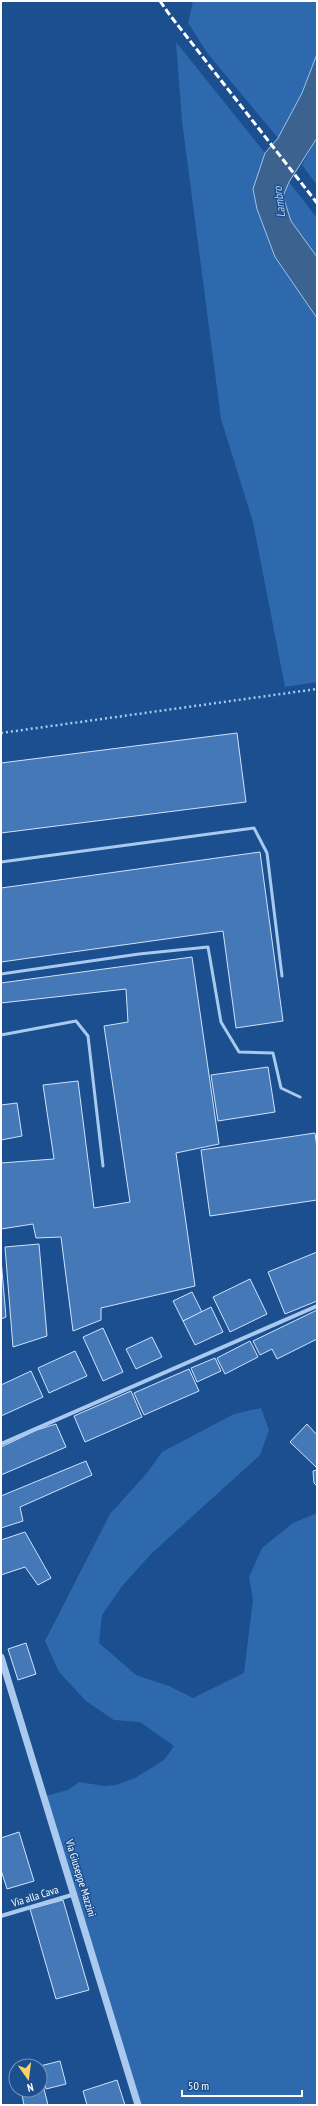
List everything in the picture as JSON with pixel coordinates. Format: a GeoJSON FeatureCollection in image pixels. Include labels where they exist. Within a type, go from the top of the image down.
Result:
{"type":"FeatureCollection","features":[{"type":"Feature","properties":{"kind":"street"},"geometry":{"type":"LineString","coordinates":[[1,1444],[317,1306]]}},
{"type":"Feature","properties":{"kind":"street","name":"Via Giuseppe Mazzini"},"geometry":{"type":"LineString","coordinates":[[1,1657],[75,1894],[138,2105]]}},
{"type":"Feature","properties":{"kind":"street","name":"Via alla Cava"},"geometry":{"type":"LineString","coordinates":[[1,1916],[75,1894]]}},
{"type":"Feature","properties":{"kind":"lane"},"geometry":{"type":"LineString","coordinates":[[1,862],[254,828],[267,853],[282,976]]}},
{"type":"Feature","properties":{"kind":"lane"},"geometry":{"type":"LineString","coordinates":[[1,974],[139,954],[208,947],[221,1022],[238,1052],[272,1053],[280,1088],[300,1097]]}},
{"type":"Feature","properties":{"kind":"lane"},"geometry":{"type":"LineString","coordinates":[[1,1035],[76,1021],[88,1036],[103,1166]]}},
{"type":"Feature","properties":{"kind":"path"},"geometry":{"type":"LineString","coordinates":[[1,733],[317,689]]}},
{"type":"Feature","properties":{"kind":"shaded area"},"geometry":{"type":"Polygon","coordinates":[[[193,1],[317,1],[317,54],[302,93],[278,138],[208,54],[188,23],[193,1]]]}},
{"type":"Feature","properties":{"kind":"shaded area"},"geometry":{"type":"Polygon","coordinates":[[[176,42],[265,153],[253,189],[257,209],[275,257],[317,318],[317,682],[285,687],[253,522],[221,419],[182,121],[176,42]]]}},
{"type":"Feature","properties":{"kind":"shaded area"},"geometry":{"type":"Polygon","coordinates":[[[317,138],[317,185],[302,165],[317,138]]]}},
{"type":"Feature","properties":{"kind":"shaded area"},"geometry":{"type":"Polygon","coordinates":[[[289,182],[317,218],[317,257],[295,228],[283,203],[283,194],[289,182]]]}},
{"type":"Feature","properties":{"kind":"shaded area"},"geometry":{"type":"Polygon","coordinates":[[[261,1408],[269,1430],[260,1455],[152,1553],[123,1585],[102,1615],[99,1643],[136,1675],[169,1686],[193,1698],[244,1673],[253,1600],[249,1577],[262,1548],[293,1523],[317,1513],[317,2105],[138,2105],[45,1796],[68,1790],[79,1782],[105,1786],[116,1785],[135,1778],[164,1760],[174,1746],[140,1722],[114,1720],[86,1701],[59,1672],[45,1641],[110,1514],[147,1473],[162,1452],[234,1414],[261,1408]]]}},
{"type":"Feature","properties":{"kind":"water","name":"Lambro"},"geometry":{"type":"Polygon","coordinates":[[[317,54],[317,138],[289,182],[283,196],[291,221],[317,257],[317,318],[275,257],[257,209],[253,189],[265,153],[278,138],[302,93],[317,54]]]}},
{"type":"Feature","properties":{"kind":"building"},"geometry":{"type":"Polygon","coordinates":[[[237,733],[246,802],[1,833],[1,763],[237,733]]]}},
{"type":"Feature","properties":{"kind":"building"},"geometry":{"type":"Polygon","coordinates":[[[260,852],[283,1021],[236,1028],[223,931],[1,962],[1,888],[260,852]]]}},
{"type":"Feature","properties":{"kind":"building"},"geometry":{"type":"Polygon","coordinates":[[[192,957],[219,1144],[176,1153],[195,1286],[101,1308],[101,1320],[73,1331],[61,1237],[36,1238],[33,1224],[1,1229],[1,1163],[54,1159],[43,1085],[78,1081],[94,1208],[130,1202],[104,1026],[128,1022],[126,989],[1,1003],[1,983],[192,957]]]}},
{"type":"Feature","properties":{"kind":"building"},"geometry":{"type":"Polygon","coordinates":[[[268,1067],[275,1112],[218,1121],[211,1075],[268,1067]]]}},
{"type":"Feature","properties":{"kind":"building"},"geometry":{"type":"Polygon","coordinates":[[[17,1103],[22,1136],[1,1140],[1,1105],[17,1103]]]}},
{"type":"Feature","properties":{"kind":"building"},"geometry":{"type":"Polygon","coordinates":[[[315,1133],[317,1148],[317,1200],[210,1216],[201,1150],[315,1133]]]}},
{"type":"Feature","properties":{"kind":"building"},"geometry":{"type":"Polygon","coordinates":[[[39,1244],[47,1336],[13,1347],[5,1247],[39,1244]]]}},
{"type":"Feature","properties":{"kind":"building"},"geometry":{"type":"Polygon","coordinates":[[[317,1252],[317,1301],[285,1314],[268,1272],[317,1252]]]}},
{"type":"Feature","properties":{"kind":"building"},"geometry":{"type":"Polygon","coordinates":[[[1,1259],[6,1317],[1,1319],[1,1259]]]}},
{"type":"Feature","properties":{"kind":"building"},"geometry":{"type":"Polygon","coordinates":[[[250,1279],[267,1314],[230,1332],[213,1297],[250,1279]]]}},
{"type":"Feature","properties":{"kind":"building"},"geometry":{"type":"Polygon","coordinates":[[[192,1292],[202,1312],[183,1321],[173,1301],[192,1292]]]}},
{"type":"Feature","properties":{"kind":"building"},"geometry":{"type":"Polygon","coordinates":[[[211,1307],[223,1332],[195,1345],[183,1321],[211,1307]]]}},
{"type":"Feature","properties":{"kind":"building"},"geometry":{"type":"Polygon","coordinates":[[[317,1310],[317,1339],[277,1359],[272,1349],[260,1355],[253,1341],[317,1310]]]}},
{"type":"Feature","properties":{"kind":"building"},"geometry":{"type":"Polygon","coordinates":[[[103,1328],[123,1372],[103,1381],[83,1337],[103,1328]]]}},
{"type":"Feature","properties":{"kind":"building"},"geometry":{"type":"Polygon","coordinates":[[[152,1337],[162,1357],[136,1369],[126,1349],[152,1337]]]}},
{"type":"Feature","properties":{"kind":"building"},"geometry":{"type":"Polygon","coordinates":[[[250,1341],[258,1357],[225,1374],[217,1358],[250,1341]]]}},
{"type":"Feature","properties":{"kind":"building"},"geometry":{"type":"Polygon","coordinates":[[[75,1351],[87,1376],[49,1393],[38,1368],[75,1351]]]}},
{"type":"Feature","properties":{"kind":"building"},"geometry":{"type":"Polygon","coordinates":[[[215,1358],[221,1371],[197,1382],[191,1368],[215,1358]]]}},
{"type":"Feature","properties":{"kind":"building"},"geometry":{"type":"Polygon","coordinates":[[[189,1369],[199,1391],[144,1415],[134,1393],[189,1369]]]}},
{"type":"Feature","properties":{"kind":"building"},"geometry":{"type":"Polygon","coordinates":[[[31,1371],[43,1397],[1,1416],[1,1385],[31,1371]]]}},
{"type":"Feature","properties":{"kind":"building"},"geometry":{"type":"Polygon","coordinates":[[[131,1391],[142,1417],[85,1442],[74,1416],[131,1391]]]}},
{"type":"Feature","properties":{"kind":"building"},"geometry":{"type":"Polygon","coordinates":[[[56,1424],[66,1447],[1,1475],[1,1447],[37,1430],[56,1424]]]}},
{"type":"Feature","properties":{"kind":"building"},"geometry":{"type":"Polygon","coordinates":[[[307,1424],[317,1435],[317,1468],[290,1442],[307,1424]]]}},
{"type":"Feature","properties":{"kind":"building"},"geometry":{"type":"Polygon","coordinates":[[[86,1461],[92,1475],[20,1507],[23,1521],[1,1528],[1,1496],[86,1461]]]}},
{"type":"Feature","properties":{"kind":"building"},"geometry":{"type":"Polygon","coordinates":[[[317,1470],[317,1486],[314,1483],[313,1471],[317,1470]]]}},
{"type":"Feature","properties":{"kind":"building"},"geometry":{"type":"Polygon","coordinates":[[[25,1532],[51,1578],[38,1585],[25,1567],[1,1575],[1,1540],[25,1532]]]}},
{"type":"Feature","properties":{"kind":"building"},"geometry":{"type":"Polygon","coordinates":[[[26,1643],[36,1674],[18,1680],[8,1649],[26,1643]]]}},
{"type":"Feature","properties":{"kind":"building"},"geometry":{"type":"Polygon","coordinates":[[[19,1832],[34,1881],[7,1889],[1,1870],[1,1838],[19,1832]]]}},
{"type":"Feature","properties":{"kind":"building"},"geometry":{"type":"Polygon","coordinates":[[[63,1900],[89,1990],[56,1999],[30,1909],[63,1900]]]}},
{"type":"Feature","properties":{"kind":"building"},"geometry":{"type":"Polygon","coordinates":[[[60,2061],[66,2084],[48,2088],[48,2064],[60,2061]]]}},
{"type":"Feature","properties":{"kind":"building"},"geometry":{"type":"Polygon","coordinates":[[[117,2080],[125,2105],[87,2105],[83,2091],[117,2080]]]}},
{"type":"Feature","properties":{"kind":"building"},"geometry":{"type":"Polygon","coordinates":[[[23,2098],[46,2098],[48,2105],[24,2105],[23,2098]]]}},
{"type":"Feature","properties":{"kind":"railway"},"geometry":{"type":"LineString","coordinates":[[160,1],[317,203]]}}]}
